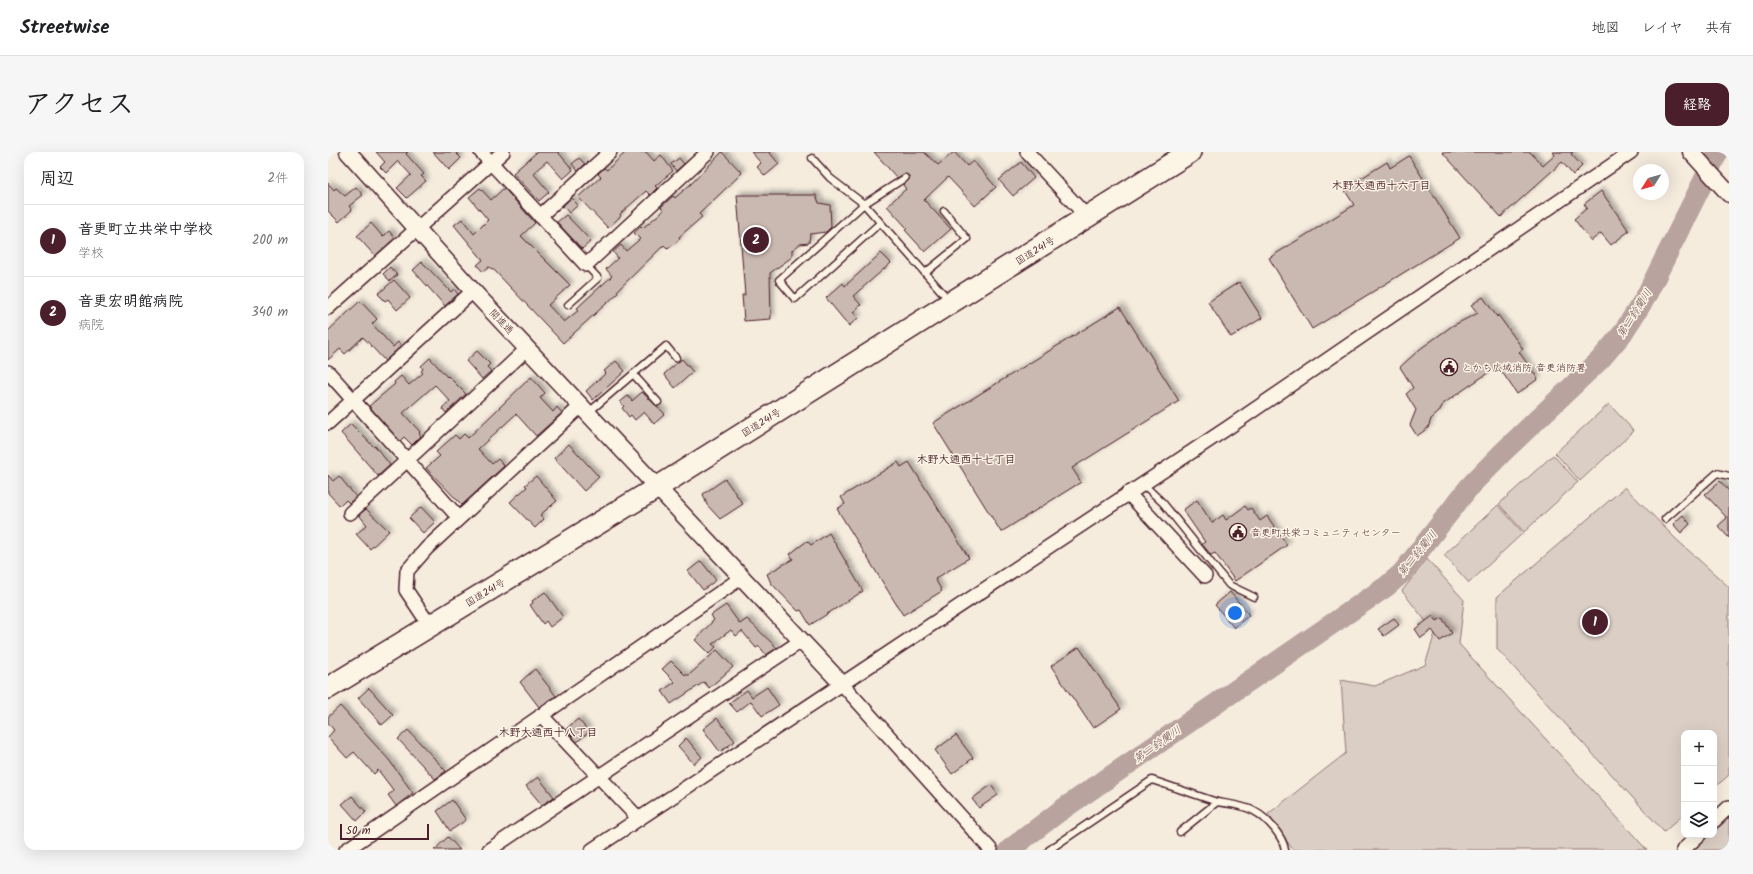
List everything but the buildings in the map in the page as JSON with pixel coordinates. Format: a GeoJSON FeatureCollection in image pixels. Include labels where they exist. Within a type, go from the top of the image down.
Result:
{"type":"FeatureCollection","features":[{"type":"Feature","properties":{"kind":"highway","name":"国道241号"},"geometry":{"type":"LineString","coordinates":[[328,688],[658,487],[1190,152]]}},
{"type":"Feature","properties":{"kind":"street","name":"開進通"},"geometry":{"type":"LineString","coordinates":[[348,152],[473,290],[585,408],[741,578],[842,684]]}},
{"type":"Feature","properties":{"kind":"street"},"geometry":{"type":"LineString","coordinates":[[480,152],[586,265],[708,152]]}},
{"type":"Feature","properties":{"kind":"street"},"geometry":{"type":"LineString","coordinates":[[328,308],[503,152]]}},
{"type":"Feature","properties":{"kind":"street"},"geometry":{"type":"LineString","coordinates":[[540,216],[610,152]]}},
{"type":"Feature","properties":{"kind":"street"},"geometry":{"type":"LineString","coordinates":[[1027,152],[1087,217]]}},
{"type":"Feature","properties":{"kind":"street"},"geometry":{"type":"LineString","coordinates":[[592,850],[1142,483],[1229,427],[1631,152]]}},
{"type":"Feature","properties":{"kind":"street"},"geometry":{"type":"LineString","coordinates":[[1692,153],[1728,192]]}},
{"type":"Feature","properties":{"kind":"street"},"geometry":{"type":"LineString","coordinates":[[328,423],[473,290]]}},
{"type":"Feature","properties":{"kind":"street"},"geometry":{"type":"LineString","coordinates":[[350,512],[528,348]]}},
{"type":"Feature","properties":{"kind":"street"},"geometry":{"type":"LineString","coordinates":[[328,372],[460,518]]}},
{"type":"Feature","properties":{"kind":"street"},"geometry":{"type":"LineString","coordinates":[[430,626],[406,590],[407,571],[427,548],[585,408]]}},
{"type":"Feature","properties":{"kind":"street"},"geometry":{"type":"LineString","coordinates":[[1128,493],[1205,576]]}},
{"type":"Feature","properties":{"kind":"street"},"geometry":{"type":"LineString","coordinates":[[346,850],[741,578]]}},
{"type":"Feature","properties":{"kind":"street"},"geometry":{"type":"LineString","coordinates":[[489,850],[801,641]]}},
{"type":"Feature","properties":{"kind":"street"},"geometry":{"type":"LineString","coordinates":[[842,684],[991,850]]}},
{"type":"Feature","properties":{"kind":"street"},"geometry":{"type":"LineString","coordinates":[[541,716],[639,819]]}},
{"type":"Feature","properties":{"kind":"street"},"geometry":{"type":"LineString","coordinates":[[1717,818],[1729,807]]}},
{"type":"Feature","properties":{"kind":"street"},"geometry":{"type":"LineString","coordinates":[[1683,850],[1696,838]]}},
{"type":"Feature","properties":{"kind":"lane"},"geometry":{"type":"LineString","coordinates":[[812,158],[830,178],[864,204],[951,302]]}},
{"type":"Feature","properties":{"kind":"lane"},"geometry":{"type":"LineString","coordinates":[[880,223],[795,299],[779,280],[864,204],[905,178]]}},
{"type":"Feature","properties":{"kind":"lane"},"geometry":{"type":"LineString","coordinates":[[925,273],[967,239],[944,211]]}},
{"type":"Feature","properties":{"kind":"lane"},"geometry":{"type":"LineString","coordinates":[[568,305],[598,278],[586,265]]}},
{"type":"Feature","properties":{"kind":"lane"},"geometry":{"type":"LineString","coordinates":[[585,408],[633,374],[666,346],[676,358]]}},
{"type":"Feature","properties":{"kind":"lane"},"geometry":{"type":"LineString","coordinates":[[633,374],[658,402]]}},
{"type":"Feature","properties":{"kind":"lane"},"geometry":{"type":"LineString","coordinates":[[1665,519],[1717,473],[1729,476]]}},
{"type":"Feature","properties":{"kind":"lane"},"geometry":{"type":"LineString","coordinates":[[1142,483],[1163,503],[1229,585],[1254,597]]}},
{"type":"Feature","properties":{"kind":"lane"},"geometry":{"type":"LineString","coordinates":[[1049,850],[1152,780],[1217,802],[1236,805],[1255,811],[1270,824],[1284,843],[1285,850]]}},
{"type":"Feature","properties":{"kind":"lane"},"geometry":{"type":"LineString","coordinates":[[1180,832],[1217,802]]}},
{"type":"Feature","properties":{"kind":"shaded area"},"geometry":{"type":"Polygon","coordinates":[[[1609,404],[1634,431],[1580,481],[1555,453],[1609,404]]]}},
{"type":"Feature","properties":{"kind":"shaded area"},"geometry":{"type":"Polygon","coordinates":[[[1553,455],[1578,482],[1524,532],[1499,504],[1553,455]]]}},
{"type":"Feature","properties":{"kind":"shaded area"},"geometry":{"type":"Polygon","coordinates":[[[1625,487],[1677,540],[1729,587],[1729,775],[1717,785],[1717,730],[1681,730],[1681,817],[1664,832],[1497,649],[1497,597],[1625,487]]]}},
{"type":"Feature","properties":{"kind":"shaded area"},"geometry":{"type":"Polygon","coordinates":[[[1498,505],[1523,533],[1469,583],[1444,555],[1498,505]]]}},
{"type":"Feature","properties":{"kind":"shaded area"},"geometry":{"type":"Polygon","coordinates":[[[1427,559],[1464,600],[1459,644],[1647,850],[1293,850],[1268,814],[1346,753],[1341,680],[1375,686],[1425,665],[1435,633],[1402,591],[1427,559]]]}},
{"type":"Feature","properties":{"kind":"shaded area"},"geometry":{"type":"Polygon","coordinates":[[[1729,818],[1729,850],[1694,850],[1707,838],[1717,838],[1717,829],[1729,818]]]}},
{"type":"Feature","properties":{"kind":"waterway","name":"第二鈴蘭川"},"geometry":{"type":"LineString","coordinates":[[1009,850],[1060,811],[1387,586],[1402,573],[1470,486],[1503,452],[1600,360],[1622,334],[1645,298],[1718,152]]}},
{"type":"Feature","properties":{"kind":"place","name":"音更宏明館病院"},"geometry":{"type":"Point","coordinates":[756,240]}},
{"type":"Feature","properties":{"kind":"place","name":"とかち広域消防 音更消防署"},"geometry":{"type":"Point","coordinates":[1449,367]}},
{"type":"Feature","properties":{"kind":"place","name":"音更町共栄コミュニティセンター"},"geometry":{"type":"Point","coordinates":[1238,532]}},
{"type":"Feature","properties":{"kind":"place","name":"音更町立共栄中学校"},"geometry":{"type":"Point","coordinates":[1595,622]}},
{"type":"Feature","properties":{"kind":"district","name":"木野大通西十六丁目"},"geometry":{"type":"Point","coordinates":[1381,185]}},
{"type":"Feature","properties":{"kind":"district","name":"木野大通西十七丁目"},"geometry":{"type":"Point","coordinates":[966,459]}},
{"type":"Feature","properties":{"kind":"district","name":"木野大通西十八丁目"},"geometry":{"type":"Point","coordinates":[548,732]}}]}
